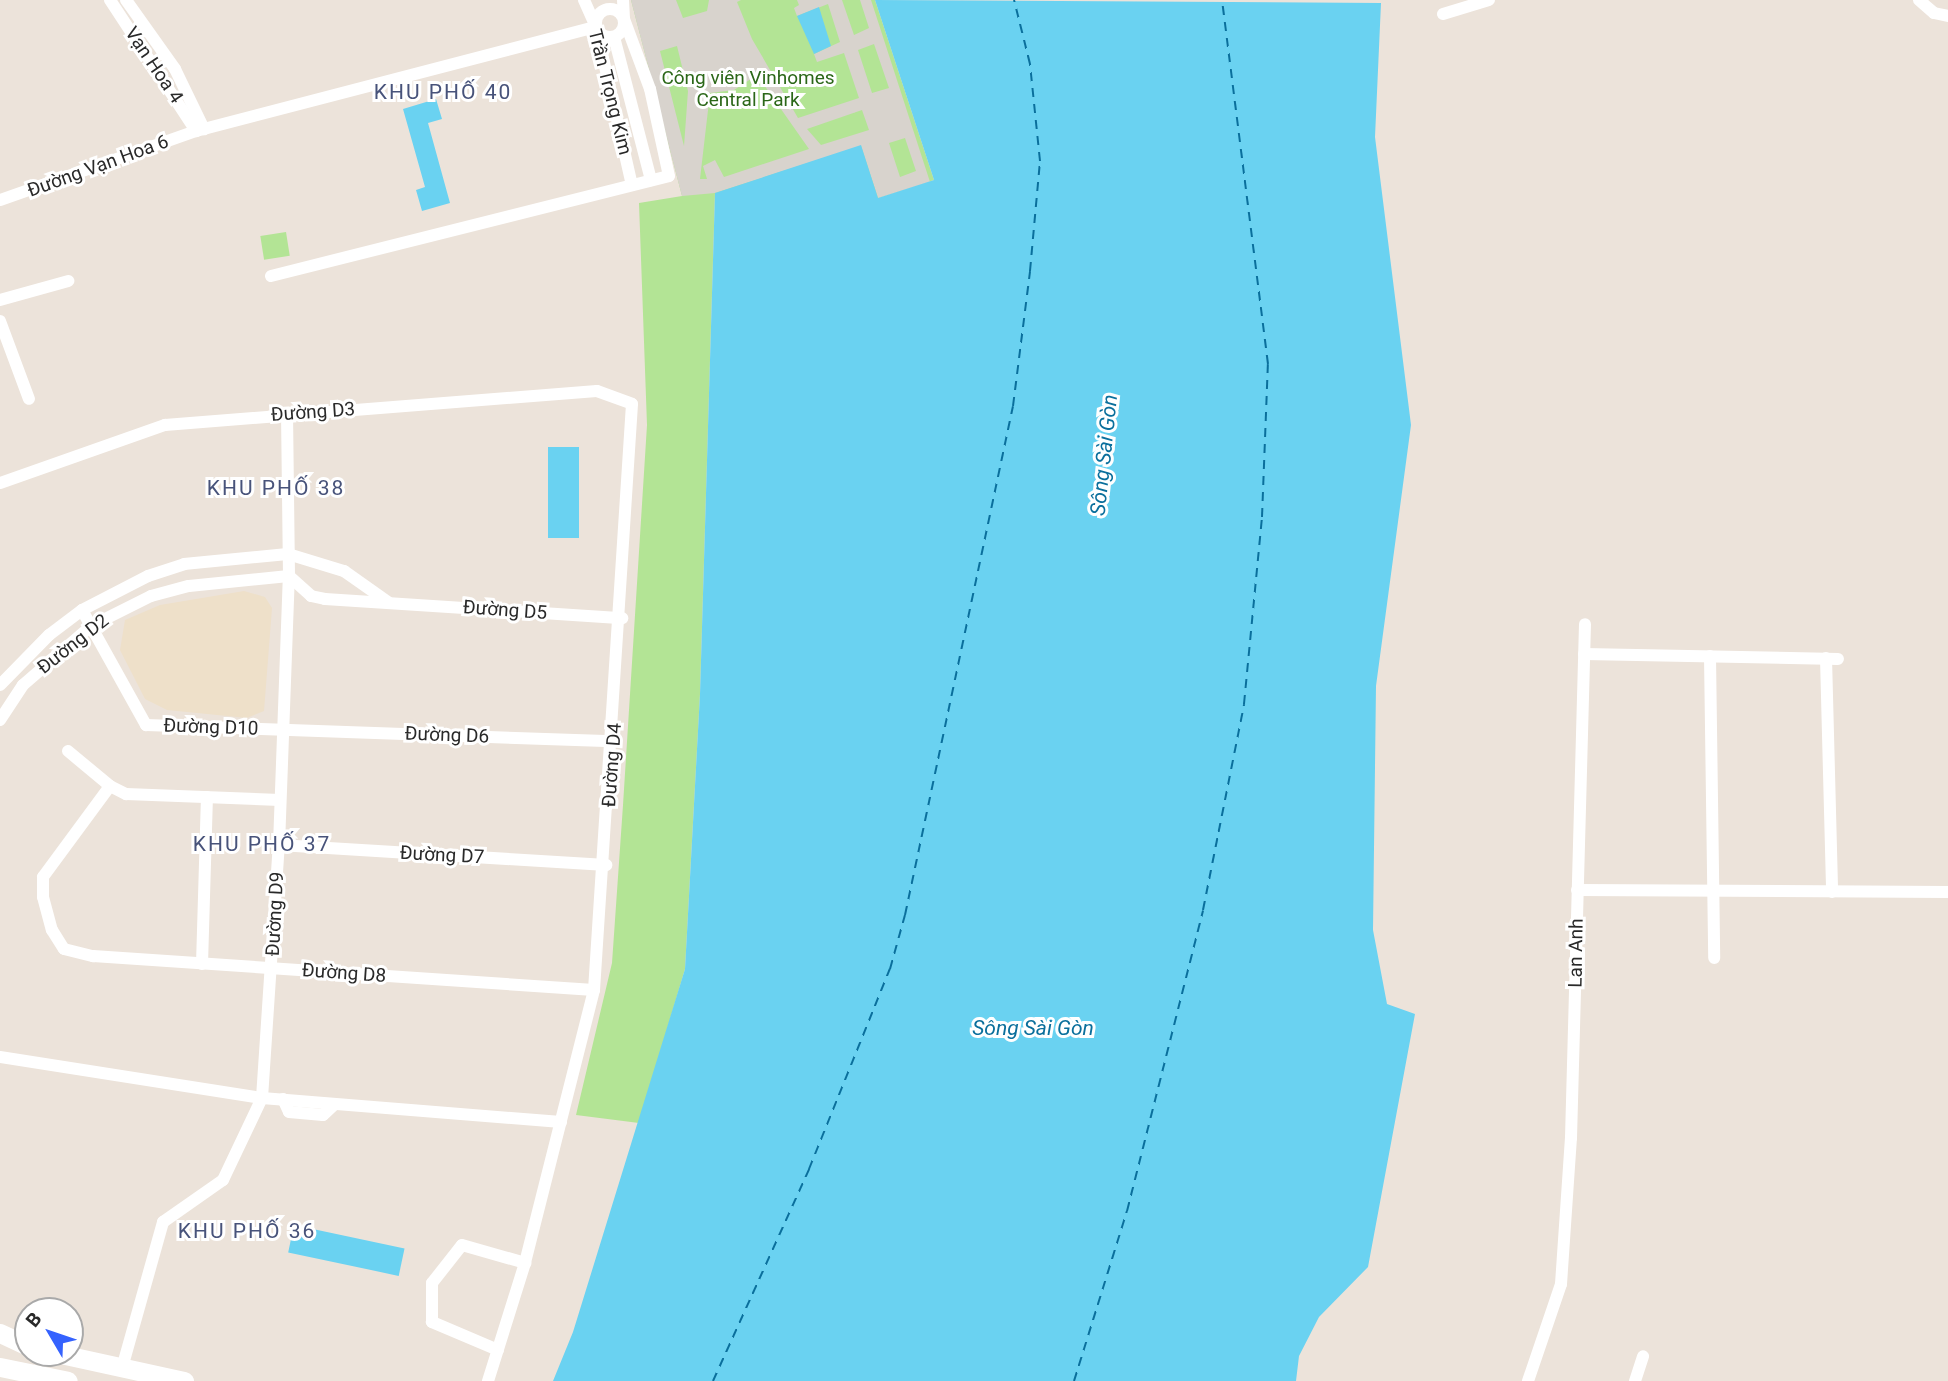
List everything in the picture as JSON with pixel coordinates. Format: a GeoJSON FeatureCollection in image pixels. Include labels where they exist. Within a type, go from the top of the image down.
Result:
{"type":"FeatureCollection","features":[{"type":"Feature","properties":{"kind":"main road"},"geometry":{"type":"LineString","coordinates":[[84,1359],[184,1381]]}},
{"type":"Feature","properties":{"kind":"main road"},"geometry":{"type":"LineString","coordinates":[[0,1367],[68,1381]]}},
{"type":"Feature","properties":{"kind":"street","name":"Vạn Hoa 4"},"geometry":{"type":"LineString","coordinates":[[110,0],[200,130]]}},
{"type":"Feature","properties":{"kind":"street","name":"Vạn Hoa 4"},"geometry":{"type":"LineString","coordinates":[[126,0],[174,69],[200,130]]}},
{"type":"Feature","properties":{"kind":"street","name":"Trần Trọng Kim"},"geometry":{"type":"LineString","coordinates":[[584,0],[596,27],[632,185]]}},
{"type":"Feature","properties":{"kind":"street","name":"Trần Trọng Kim"},"geometry":{"type":"LineString","coordinates":[[614,37],[651,180],[670,176],[650,89],[624,19],[623,0]]}},
{"type":"Feature","properties":{"kind":"street"},"geometry":{"type":"LineString","coordinates":[[1443,14],[1489,0]]}},
{"type":"Feature","properties":{"kind":"street"},"geometry":{"type":"LineString","coordinates":[[1919,0],[1934,13],[1948,16]]}},
{"type":"Feature","properties":{"kind":"street"},"geometry":{"type":"LineString","coordinates":[[604,5],[619,11],[624,19],[621,32],[614,37],[601,34],[596,27],[598,15],[604,5]]}},
{"type":"Feature","properties":{"kind":"street","name":"Đường Vạn Hoa 6"},"geometry":{"type":"LineString","coordinates":[[0,200],[200,130],[596,27]]}},
{"type":"Feature","properties":{"kind":"street"},"geometry":{"type":"LineString","coordinates":[[271,276],[651,180]]}},
{"type":"Feature","properties":{"kind":"street"},"geometry":{"type":"LineString","coordinates":[[0,300],[68,281]]}},
{"type":"Feature","properties":{"kind":"street"},"geometry":{"type":"LineString","coordinates":[[0,321],[29,399]]}},
{"type":"Feature","properties":{"kind":"street","name":"Đường D3"},"geometry":{"type":"LineString","coordinates":[[0,483],[165,425],[597,391],[632,404]]}},
{"type":"Feature","properties":{"kind":"street","name":"Đường D4"},"geometry":{"type":"LineString","coordinates":[[488,1381],[525,1263],[594,990],[606,865],[632,404]]}},
{"type":"Feature","properties":{"kind":"street","name":"Đường D9"},"geometry":{"type":"LineString","coordinates":[[122,1368],[163,1223],[223,1180],[262,1098],[279,845],[289,576],[287,414]]}},
{"type":"Feature","properties":{"kind":"street"},"geometry":{"type":"LineString","coordinates":[[288,554],[344,570],[388,602]]}},
{"type":"Feature","properties":{"kind":"street","name":"Đường D2"},"geometry":{"type":"LineString","coordinates":[[0,685],[49,635],[82,610],[148,576],[184,564],[288,554]]}},
{"type":"Feature","properties":{"kind":"street","name":"Đường D5"},"geometry":{"type":"LineString","coordinates":[[289,576],[311,596],[622,618]]}},
{"type":"Feature","properties":{"kind":"street","name":"Đường D2"},"geometry":{"type":"LineString","coordinates":[[0,720],[23,685],[91,626],[151,596],[189,586],[289,576]]}},
{"type":"Feature","properties":{"kind":"street","name":"Đường D10"},"geometry":{"type":"LineString","coordinates":[[82,610],[146,725],[282,729]]}},
{"type":"Feature","properties":{"kind":"street"},"geometry":{"type":"LineString","coordinates":[[1577,890],[1585,624]]}},
{"type":"Feature","properties":{"kind":"street"},"geometry":{"type":"LineString","coordinates":[[1584,654],[1832,658],[1832,892]]}},
{"type":"Feature","properties":{"kind":"street"},"geometry":{"type":"LineString","coordinates":[[1710,656],[1716,893],[1714,958]]}},
{"type":"Feature","properties":{"kind":"street","name":"Đường D6"},"geometry":{"type":"LineString","coordinates":[[282,729],[613,741]]}},
{"type":"Feature","properties":{"kind":"street"},"geometry":{"type":"LineString","coordinates":[[68,751],[110,786],[125,794],[280,800]]}},
{"type":"Feature","properties":{"kind":"street","name":"Đường D8"},"geometry":{"type":"LineString","coordinates":[[110,786],[43,877],[43,897],[57,942],[64,950],[93,956],[594,990]]}},
{"type":"Feature","properties":{"kind":"street"},"geometry":{"type":"LineString","coordinates":[[202,964],[207,797]]}},
{"type":"Feature","properties":{"kind":"street","name":"Đường D7"},"geometry":{"type":"LineString","coordinates":[[279,845],[606,865]]}},
{"type":"Feature","properties":{"kind":"street","name":"Lan Anh"},"geometry":{"type":"LineString","coordinates":[[1528,1381],[1561,1284],[1571,1138],[1577,890],[1716,893],[1948,892]]}},
{"type":"Feature","properties":{"kind":"street"},"geometry":{"type":"LineString","coordinates":[[0,1057],[262,1098],[561,1122]]}},
{"type":"Feature","properties":{"kind":"street"},"geometry":{"type":"LineString","coordinates":[[498,1350],[432,1322],[432,1283],[462,1245],[525,1263]]}},
{"type":"Feature","properties":{"kind":"street"},"geometry":{"type":"LineString","coordinates":[[1635,1381],[1643,1356]]}},
{"type":"Feature","properties":{"kind":"shaded area"},"geometry":{"type":"Polygon","coordinates":[[[631,0],[676,0],[683,18],[707,11],[709,0],[741,0],[737,2],[752,39],[798,118],[859,98],[844,53],[817,62],[814,54],[840,42],[828,4],[797,16],[794,8],[799,5],[797,0],[842,0],[854,35],[869,28],[860,0],[871,0],[930,182],[878,198],[861,146],[715,193],[682,196],[631,0]],[[874,44],[858,50],[872,93],[889,88],[874,44]],[[677,46],[660,51],[684,146],[688,91],[677,46]],[[757,75],[734,90],[710,93],[700,179],[707,179],[703,166],[715,160],[724,177],[809,149],[757,75]],[[862,110],[807,129],[821,145],[869,130],[862,110]],[[905,138],[889,143],[900,177],[916,171],[905,138]]]}},
{"type":"Feature","properties":{"kind":"shaded area"},"geometry":{"type":"Polygon","coordinates":[[[244,591],[265,597],[272,608],[264,711],[247,718],[167,710],[145,699],[120,650],[125,620],[160,605],[244,591]]]}},
{"type":"Feature","properties":{"kind":"green space","name":"Công viên Vinhomes Central Park"},"geometry":{"type":"Polygon","coordinates":[[[631,0],[875,0],[934,180],[878,198],[715,193],[700,694],[685,969],[639,1123],[576,1115],[612,963],[623,805],[647,425],[639,203],[682,196],[631,0]]]}},
{"type":"Feature","properties":{"kind":"green space"},"geometry":{"type":"Polygon","coordinates":[[[286,232],[290,256],[264,260],[260,236],[286,232]]]}},
{"type":"Feature","properties":{"kind":"water","name":"Sông Sài Gòn"},"geometry":{"type":"Polygon","coordinates":[[[875,0],[1381,3],[1375,137],[1411,425],[1376,686],[1373,930],[1387,1004],[1415,1014],[1368,1267],[1319,1317],[1299,1356],[1296,1381],[553,1381],[573,1332],[685,969],[700,694],[715,193],[861,145],[878,198],[934,180],[875,0]]]}},
{"type":"Feature","properties":{"kind":"water"},"geometry":{"type":"Polygon","coordinates":[[[819,7],[831,46],[814,54],[797,16],[819,7]]]}},
{"type":"Feature","properties":{"kind":"water"},"geometry":{"type":"Polygon","coordinates":[[[436,99],[442,119],[428,123],[450,203],[422,211],[416,190],[425,187],[403,109],[436,99]]]}},
{"type":"Feature","properties":{"kind":"water"},"geometry":{"type":"Polygon","coordinates":[[[548,447],[579,447],[579,538],[548,538],[548,447]]]}},
{"type":"Feature","properties":{"kind":"water"},"geometry":{"type":"Polygon","coordinates":[[[294,1225],[405,1248],[399,1276],[288,1252],[294,1225]]]}},
{"type":"Feature","properties":{"kind":"ferry route"},"geometry":{"type":"LineString","coordinates":[[713,1381],[809,1169],[890,969],[905,915],[1013,406],[1030,271],[1040,161],[1030,64],[1014,0]]}},
{"type":"Feature","properties":{"kind":"ferry route"},"geometry":{"type":"LineString","coordinates":[[1074,1381],[1127,1211],[1203,910],[1244,704],[1262,517],[1268,364],[1222,0]]}},
{"type":"Feature","properties":{"kind":"district","name":"KHU PHỐ 40"},"geometry":{"type":"Point","coordinates":[443,92]}},
{"type":"Feature","properties":{"kind":"district","name":"KHU PHỐ 38"},"geometry":{"type":"Point","coordinates":[276,488]}},
{"type":"Feature","properties":{"kind":"district","name":"KHU PHỐ 37"},"geometry":{"type":"Point","coordinates":[262,844]}},
{"type":"Feature","properties":{"kind":"district","name":"KHU PHỐ 36"},"geometry":{"type":"Point","coordinates":[247,1231]}}]}
